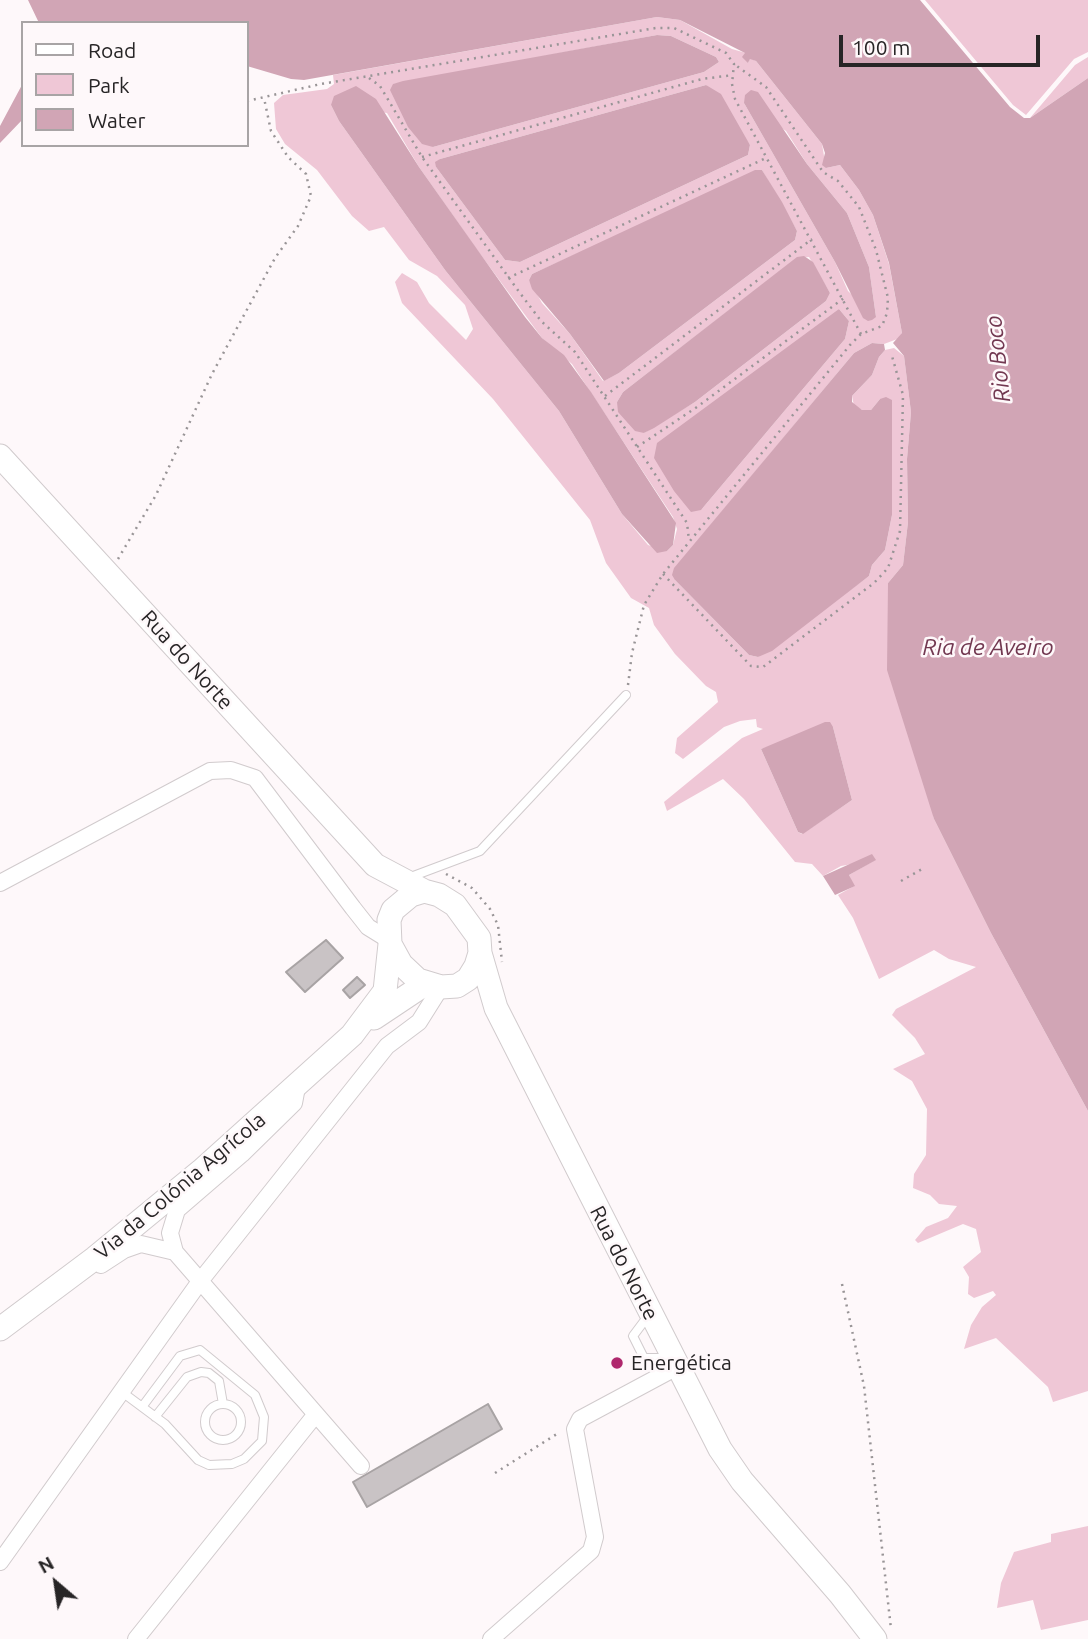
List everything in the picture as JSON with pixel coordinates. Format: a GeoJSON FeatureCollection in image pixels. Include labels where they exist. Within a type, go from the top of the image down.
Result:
{"type":"FeatureCollection","features":[{"type":"Feature","properties":{"kind":"main road","name":"Rua do Norte"},"geometry":{"type":"LineString","coordinates":[[0,456],[375,865],[424,891]]}},
{"type":"Feature","properties":{"kind":"main road","name":"Rua do Norte"},"geometry":{"type":"LineString","coordinates":[[375,865],[390,929]]}},
{"type":"Feature","properties":{"kind":"main road"},"geometry":{"type":"LineString","coordinates":[[441,986],[468,979],[480,953],[479,938],[465,914],[439,895],[424,891],[411,895],[390,929],[410,973],[441,986],[481,996],[496,1007]]}},
{"type":"Feature","properties":{"kind":"main road","name":"Via da Colónia Agrícola"},"geometry":{"type":"LineString","coordinates":[[352,1035],[385,992],[390,929]]}},
{"type":"Feature","properties":{"kind":"main road","name":"Rua do Norte"},"geometry":{"type":"LineString","coordinates":[[480,953],[496,1007],[720,1449],[742,1481],[840,1594],[874,1639]]}},
{"type":"Feature","properties":{"kind":"main road","name":"Via da Colónia Agrícola"},"geometry":{"type":"LineString","coordinates":[[2,1327],[95,1258],[297,1087],[352,1035],[407,993],[441,986]]}},
{"type":"Feature","properties":{"kind":"street"},"geometry":{"type":"LineString","coordinates":[[0,883],[210,771],[231,770],[254,778],[353,908],[390,929]]}},
{"type":"Feature","properties":{"kind":"street"},"geometry":{"type":"LineString","coordinates":[[0,1562],[201,1280],[387,1046],[419,1021],[441,986]]}},
{"type":"Feature","properties":{"kind":"street"},"geometry":{"type":"LineString","coordinates":[[297,1087],[294,1103],[243,1154],[177,1210],[170,1233],[175,1252],[360,1466]]}},
{"type":"Feature","properties":{"kind":"street"},"geometry":{"type":"LineString","coordinates":[[2,1327],[124,1250],[141,1244],[175,1252]]}},
{"type":"Feature","properties":{"kind":"street"},"geometry":{"type":"LineString","coordinates":[[492,1639],[591,1551],[595,1537],[575,1429],[580,1419],[675,1363]]}},
{"type":"Feature","properties":{"kind":"street"},"geometry":{"type":"LineString","coordinates":[[136,1639],[316,1414]]}},
{"type":"Feature","properties":{"kind":"lane"},"geometry":{"type":"LineString","coordinates":[[402,880],[480,851],[626,695]]}},
{"type":"Feature","properties":{"kind":"lane"},"geometry":{"type":"LineString","coordinates":[[121,1391],[155,1417],[198,1460],[218,1466],[232,1464],[253,1452],[262,1441],[265,1428],[262,1407],[255,1395],[200,1350],[194,1349],[180,1356],[142,1407]]}},
{"type":"Feature","properties":{"kind":"lane"},"geometry":{"type":"LineString","coordinates":[[155,1417],[187,1377],[201,1372],[209,1373],[219,1381],[223,1404]]}},
{"type":"Feature","properties":{"kind":"lane"},"geometry":{"type":"LineString","coordinates":[[223,1404],[236,1410],[240,1426],[233,1437],[220,1440],[209,1433],[205,1420],[211,1409],[223,1404]]}},
{"type":"Feature","properties":{"kind":"path"},"geometry":{"type":"LineString","coordinates":[[248,101],[656,27],[674,28],[726,52],[734,64],[766,87],[823,172],[838,181],[859,207],[876,250],[888,298],[887,313],[882,326],[861,334],[663,574],[644,606],[626,695]]}},
{"type":"Feature","properties":{"kind":"path"},"geometry":{"type":"LineString","coordinates":[[734,64],[735,99],[861,334]]}},
{"type":"Feature","properties":{"kind":"path"},"geometry":{"type":"LineString","coordinates":[[422,157],[689,83],[733,75]]}},
{"type":"Feature","properties":{"kind":"path"},"geometry":{"type":"LineString","coordinates":[[368,77],[380,86],[422,157],[508,278],[541,321],[575,352],[687,523],[689,540]]}},
{"type":"Feature","properties":{"kind":"path"},"geometry":{"type":"LineString","coordinates":[[107,573],[125,551],[156,495],[212,374],[275,258],[298,226],[311,196],[306,174],[288,157],[271,131],[264,98]]}},
{"type":"Feature","properties":{"kind":"path"},"geometry":{"type":"LineString","coordinates":[[508,278],[767,157]]}},
{"type":"Feature","properties":{"kind":"path"},"geometry":{"type":"LineString","coordinates":[[604,396],[811,239]]}},
{"type":"Feature","properties":{"kind":"path"},"geometry":{"type":"LineString","coordinates":[[637,447],[708,399],[844,298]]}},
{"type":"Feature","properties":{"kind":"path"},"geometry":{"type":"LineString","coordinates":[[663,574],[751,666],[763,667],[874,583],[888,568],[896,553],[900,531],[903,395],[892,356]]}},
{"type":"Feature","properties":{"kind":"path"},"geometry":{"type":"LineString","coordinates":[[901,881],[922,869]]}},
{"type":"Feature","properties":{"kind":"path"},"geometry":{"type":"LineString","coordinates":[[842,1284],[864,1386],[892,1639]]}},
{"type":"Feature","properties":{"kind":"path"},"geometry":{"type":"LineString","coordinates":[[495,1474],[580,1419]]}},
{"type":"Feature","properties":{"kind":"green space"},"geometry":{"type":"Polygon","coordinates":[[[925,0],[1088,0],[1088,52],[1074,59],[1026,115],[1013,105],[925,0]]]}},
{"type":"Feature","properties":{"kind":"green space"},"geometry":{"type":"Polygon","coordinates":[[[657,17],[680,20],[732,49],[746,53],[748,63],[750,58],[756,61],[822,144],[826,168],[840,165],[859,190],[873,215],[889,264],[902,333],[900,338],[884,344],[872,343],[854,353],[675,568],[675,580],[749,655],[758,657],[869,576],[872,565],[885,550],[892,515],[892,401],[880,399],[871,410],[862,410],[854,406],[852,396],[872,375],[885,350],[894,348],[904,356],[911,412],[907,459],[908,522],[903,565],[888,583],[934,819],[991,933],[1088,1111],[1088,1391],[1053,1402],[1048,1387],[996,1338],[964,1349],[971,1325],[982,1307],[996,1295],[993,1291],[974,1298],[968,1294],[969,1277],[963,1267],[981,1252],[976,1229],[963,1224],[918,1243],[915,1240],[926,1227],[948,1218],[957,1206],[939,1204],[930,1195],[913,1188],[914,1174],[926,1155],[927,1109],[912,1081],[893,1069],[925,1054],[915,1038],[892,1015],[896,1009],[976,967],[949,959],[934,950],[879,979],[853,918],[838,895],[854,886],[849,875],[875,860],[841,866],[823,876],[812,864],[795,862],[744,799],[723,779],[667,811],[664,802],[742,738],[763,729],[757,727],[756,719],[740,721],[724,727],[683,759],[675,753],[677,738],[718,702],[716,692],[706,686],[675,654],[654,625],[649,608],[631,598],[606,563],[590,520],[493,399],[402,303],[395,282],[402,273],[417,282],[429,303],[466,340],[473,329],[465,305],[437,276],[409,260],[384,227],[369,231],[352,216],[317,170],[285,144],[276,129],[274,103],[283,95],[327,89],[334,84],[333,75],[657,17]],[[657,35],[394,84],[433,147],[704,72],[719,62],[716,57],[671,36],[657,35]],[[706,85],[440,159],[436,167],[505,260],[520,262],[748,155],[750,145],[706,85]],[[744,103],[835,262],[848,291],[876,317],[869,267],[847,213],[807,164],[786,131],[744,103]],[[331,105],[339,121],[445,270],[559,411],[622,514],[648,545],[667,551],[673,545],[677,529],[673,517],[572,364],[542,338],[419,167],[387,113],[331,105]],[[762,170],[532,274],[529,280],[542,303],[570,334],[603,381],[619,373],[795,240],[797,231],[762,170]],[[809,257],[797,258],[623,392],[617,402],[644,433],[695,402],[826,301],[830,293],[809,257]],[[839,309],[701,510],[845,339],[849,321],[839,309]],[[833,727],[761,749],[798,832],[802,834],[852,800],[833,727]]]}},
{"type":"Feature","properties":{"kind":"green space"},"geometry":{"type":"Polygon","coordinates":[[[1088,57],[1088,78],[1030,118],[1075,65],[1088,57]]]}},
{"type":"Feature","properties":{"kind":"green space"},"geometry":{"type":"Polygon","coordinates":[[[1088,1526],[1088,1620],[1041,1630],[1033,1600],[997,1608],[1001,1583],[1014,1552],[1051,1542],[1051,1534],[1088,1526]]]}},
{"type":"Feature","properties":{"kind":"water","name":"Ria de Aveiro"},"geometry":{"type":"Polygon","coordinates":[[[28,0],[920,0],[1010,107],[1024,118],[1030,118],[1088,78],[1088,1111],[991,933],[934,819],[887,670],[888,583],[903,565],[908,522],[907,459],[911,412],[904,356],[893,343],[902,333],[889,263],[873,215],[859,190],[840,165],[826,168],[822,165],[825,153],[822,144],[756,61],[750,59],[748,63],[742,57],[745,53],[680,20],[657,17],[304,80],[291,79],[248,66],[248,21],[38,21],[28,0]]]}},
{"type":"Feature","properties":{"kind":"water"},"geometry":{"type":"Polygon","coordinates":[[[657,35],[671,36],[716,57],[719,62],[704,72],[433,147],[422,144],[408,127],[390,90],[393,84],[403,81],[657,35]]]}},
{"type":"Feature","properties":{"kind":"water"},"geometry":{"type":"Polygon","coordinates":[[[706,85],[721,94],[750,145],[748,155],[520,262],[505,260],[436,167],[435,162],[440,159],[706,85]]]}},
{"type":"Feature","properties":{"kind":"water"},"geometry":{"type":"Polygon","coordinates":[[[356,86],[376,99],[419,167],[525,317],[542,338],[564,355],[591,392],[676,523],[673,545],[667,551],[657,553],[622,514],[559,411],[445,270],[339,121],[331,105],[334,96],[356,86]]]}},
{"type":"Feature","properties":{"kind":"water"},"geometry":{"type":"Polygon","coordinates":[[[21,87],[21,121],[0,143],[0,126],[21,87]]]}},
{"type":"Feature","properties":{"kind":"water"},"geometry":{"type":"Polygon","coordinates":[[[751,90],[758,92],[807,164],[847,213],[869,267],[876,317],[872,320],[863,318],[835,262],[744,103],[745,95],[751,90]]]}},
{"type":"Feature","properties":{"kind":"water"},"geometry":{"type":"Polygon","coordinates":[[[755,170],[762,170],[782,202],[797,231],[795,240],[619,373],[604,381],[570,334],[532,289],[529,280],[532,274],[755,170]]]}},
{"type":"Feature","properties":{"kind":"water"},"geometry":{"type":"Polygon","coordinates":[[[804,256],[813,262],[830,293],[826,301],[695,402],[644,433],[635,431],[618,412],[617,402],[623,392],[797,257],[804,256]]]}},
{"type":"Feature","properties":{"kind":"water"},"geometry":{"type":"Polygon","coordinates":[[[839,309],[849,321],[845,339],[701,510],[691,512],[674,491],[654,458],[657,443],[839,309]]]}},
{"type":"Feature","properties":{"kind":"water"},"geometry":{"type":"Polygon","coordinates":[[[872,343],[884,344],[885,350],[872,375],[852,396],[852,402],[862,410],[871,410],[880,399],[886,397],[892,400],[892,515],[885,550],[872,565],[869,576],[772,651],[758,657],[749,655],[675,580],[672,575],[674,568],[854,353],[872,343]]]}},
{"type":"Feature","properties":{"kind":"water"},"geometry":{"type":"Polygon","coordinates":[[[830,722],[833,727],[852,800],[803,834],[798,832],[761,749],[830,722]]]}},
{"type":"Feature","properties":{"kind":"water"},"geometry":{"type":"Polygon","coordinates":[[[872,854],[876,860],[849,875],[855,886],[835,895],[823,876],[872,854]]]}},
{"type":"Feature","properties":{"kind":"building"},"geometry":{"type":"Polygon","coordinates":[[[326,940],[343,958],[305,992],[286,972],[326,940]]]}},
{"type":"Feature","properties":{"kind":"building"},"geometry":{"type":"Polygon","coordinates":[[[357,977],[365,985],[350,998],[343,990],[357,977]]]}},
{"type":"Feature","properties":{"kind":"building"},"geometry":{"type":"Polygon","coordinates":[[[488,1404],[502,1429],[367,1507],[353,1482],[488,1404]]]}},
{"type":"Feature","properties":{"kind":"place","name":"Energética"},"geometry":{"type":"Point","coordinates":[617,1363]}},
{"type":"Feature","properties":{"kind":"water label","name":"Rio Boco"},"geometry":{"type":"Point","coordinates":[998,359]}}]}
